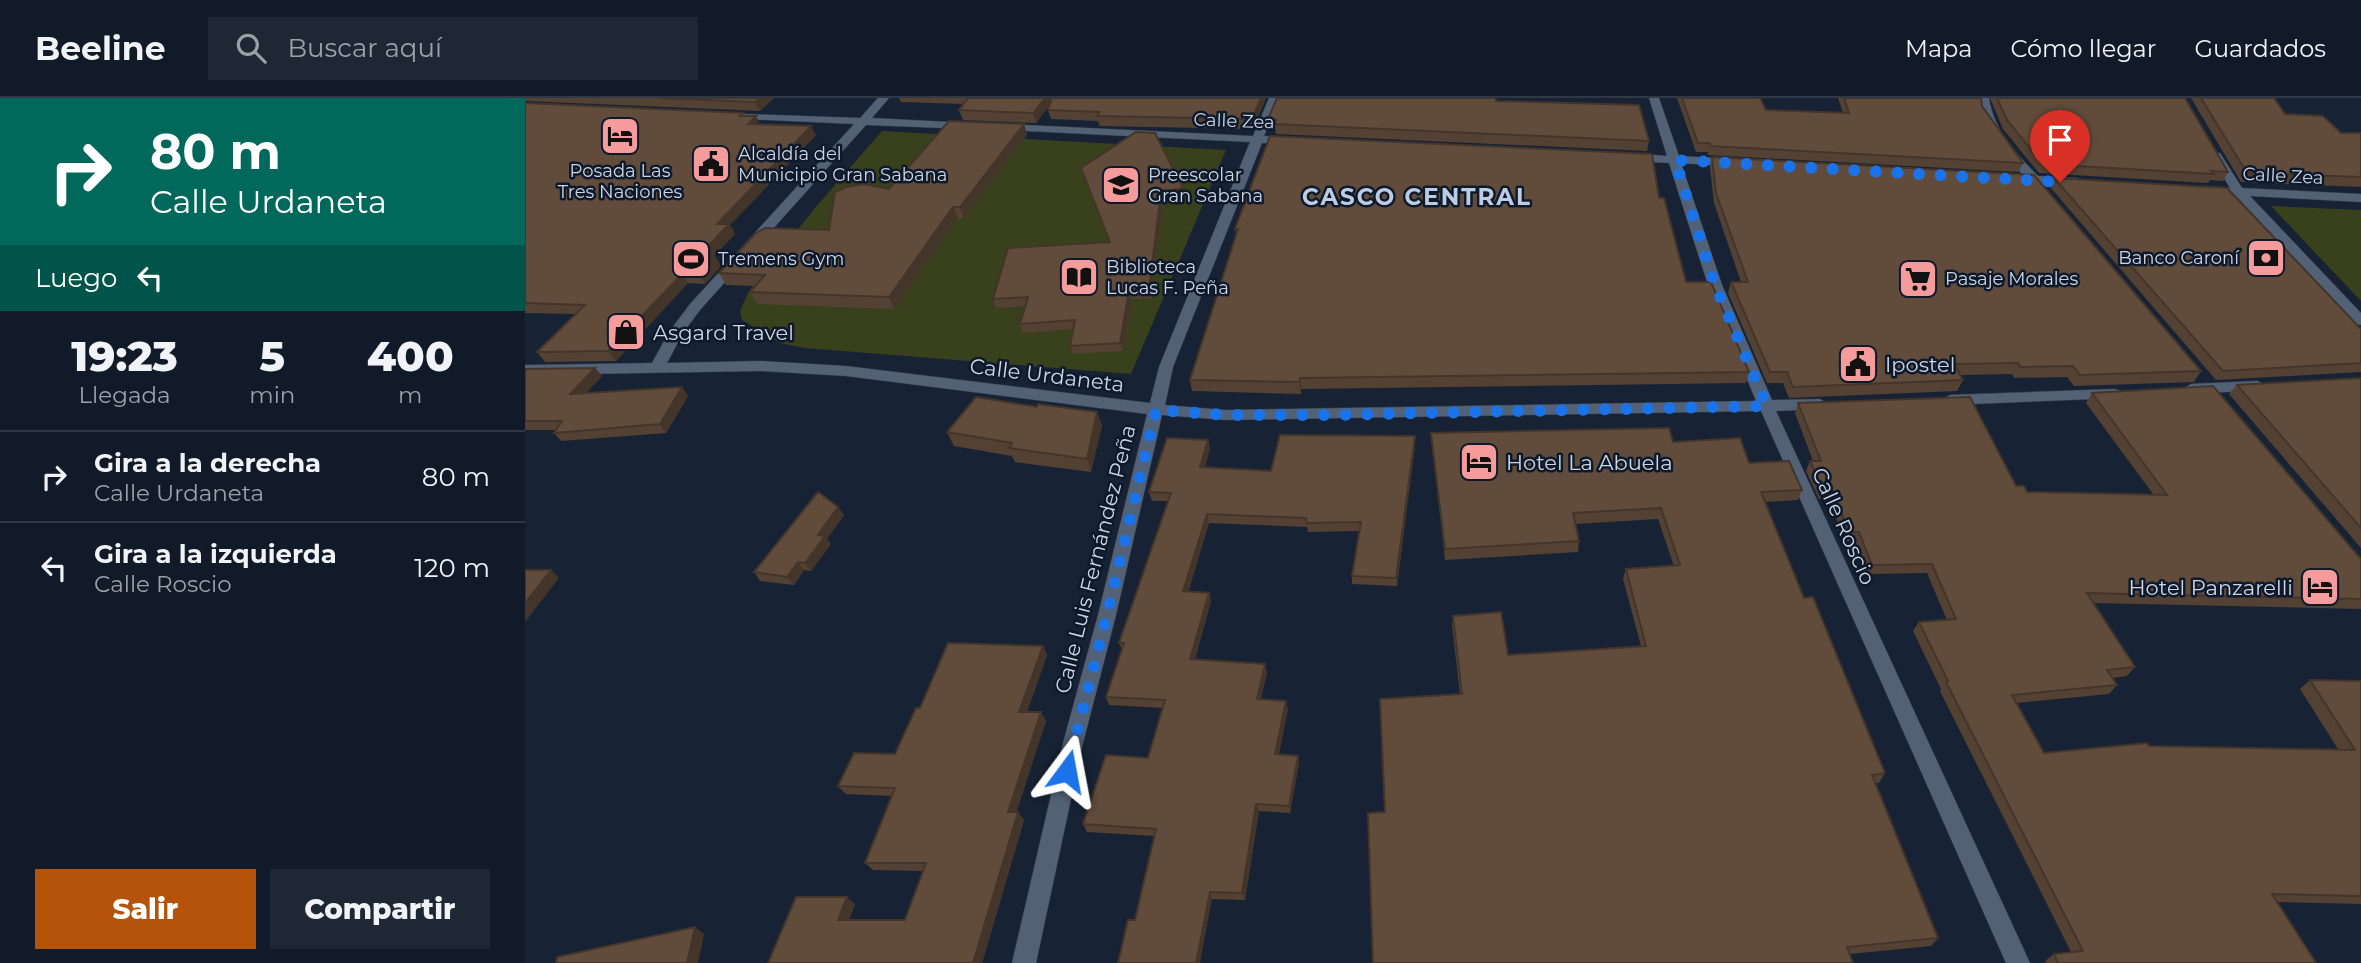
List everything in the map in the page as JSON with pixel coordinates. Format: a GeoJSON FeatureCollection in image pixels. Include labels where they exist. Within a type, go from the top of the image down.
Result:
{"type":"FeatureCollection","features":[{"type":"Feature","properties":{"kind":"street"},"geometry":{"type":"LineString","coordinates":[[657,368],[676,332],[695,307],[884,98]]}},
{"type":"Feature","properties":{"kind":"street","name":"Calle Luis Fernández Peña"},"geometry":{"type":"LineString","coordinates":[[1024,963],[1073,743],[1107,615],[1166,368],[1274,98]]}},
{"type":"Feature","properties":{"kind":"street","name":"Calle Roscio"},"geometry":{"type":"LineString","coordinates":[[1654,98],[1715,285],[1845,585],[2018,963]]}},
{"type":"Feature","properties":{"kind":"street"},"geometry":{"type":"LineString","coordinates":[[1984,98],[1985,110],[1992,125],[2052,200]]}},
{"type":"Feature","properties":{"kind":"street","name":"Calle Zea"},"geometry":{"type":"LineString","coordinates":[[705,114],[1308,142]]}},
{"type":"Feature","properties":{"kind":"street"},"geometry":{"type":"LineString","coordinates":[[2212,148],[2238,191],[2361,321]]}},
{"type":"Feature","properties":{"kind":"street"},"geometry":{"type":"LineString","coordinates":[[1620,156],[1752,164]]}},
{"type":"Feature","properties":{"kind":"street"},"geometry":{"type":"LineString","coordinates":[[2008,179],[2089,183]]}},
{"type":"Feature","properties":{"kind":"street","name":"Calle Zea"},"geometry":{"type":"LineString","coordinates":[[2197,189],[2361,198]]}},
{"type":"Feature","properties":{"kind":"street","name":"Calle Urdaneta"},"geometry":{"type":"LineString","coordinates":[[525,370],[760,366],[846,371],[1156,410],[1225,415],[1834,404]]}},
{"type":"Feature","properties":{"kind":"street"},"geometry":{"type":"LineString","coordinates":[[2195,369],[2229,408]]}},
{"type":"Feature","properties":{"kind":"street"},"geometry":{"type":"LineString","coordinates":[[2171,391],[2273,385]]}},
{"type":"Feature","properties":{"kind":"street"},"geometry":{"type":"LineString","coordinates":[[1929,401],[2131,393]]}},
{"type":"Feature","properties":{"kind":"green space"},"geometry":{"type":"Polygon","coordinates":[[[882,131],[1226,150],[1131,374],[805,348],[780,343],[742,320],[740,311],[749,291],[815,208],[882,131]]]}},
{"type":"Feature","properties":{"kind":"green space"},"geometry":{"type":"Polygon","coordinates":[[[2271,206],[2361,210],[2361,301],[2271,206]]]}},
{"type":"Feature","properties":{"kind":"building"},"geometry":{"type":"Polygon","coordinates":[[[659,98],[760,98],[755,102],[659,98]]]}},
{"type":"Feature","properties":{"kind":"building"},"geometry":{"type":"Polygon","coordinates":[[[968,98],[1045,98],[1033,113],[959,110],[968,98]]]}},
{"type":"Feature","properties":{"kind":"building"},"geometry":{"type":"Polygon","coordinates":[[[1052,98],[1261,98],[1252,119],[1097,116],[1100,112],[1048,110],[1052,98]]]}},
{"type":"Feature","properties":{"kind":"building"},"geometry":{"type":"Polygon","coordinates":[[[1277,98],[1496,98],[1496,101],[1639,105],[1649,141],[1274,124],[1276,120],[1268,119],[1277,98]]]}},
{"type":"Feature","properties":{"kind":"building"},"geometry":{"type":"Polygon","coordinates":[[[1682,98],[1760,98],[1766,110],[1849,113],[1844,98],[1981,98],[1982,106],[2023,163],[1710,146],[1710,143],[1698,143],[1682,98]]]}},
{"type":"Feature","properties":{"kind":"building"},"geometry":{"type":"Polygon","coordinates":[[[1997,98],[2185,98],[2228,172],[2211,171],[2214,174],[2043,164],[2007,120],[1997,98]]]}},
{"type":"Feature","properties":{"kind":"building"},"geometry":{"type":"Polygon","coordinates":[[[2201,98],[2274,98],[2285,114],[2323,116],[2341,133],[2361,133],[2361,177],[2247,173],[2201,98]]]}},
{"type":"Feature","properties":{"kind":"building"},"geometry":{"type":"Polygon","coordinates":[[[525,103],[743,113],[740,116],[756,116],[748,124],[811,126],[717,224],[729,224],[683,273],[715,256],[699,274],[682,274],[608,351],[537,352],[585,305],[525,303],[525,103]]]}},
{"type":"Feature","properties":{"kind":"building"},"geometry":{"type":"Polygon","coordinates":[[[949,121],[1024,124],[960,207],[953,207],[889,297],[750,292],[765,275],[719,273],[756,233],[765,228],[829,230],[835,192],[864,184],[889,189],[949,121]]]}},
{"type":"Feature","properties":{"kind":"building"},"geometry":{"type":"Polygon","coordinates":[[[1136,132],[1155,133],[1183,188],[1161,192],[1149,289],[1129,290],[1120,343],[1070,346],[1075,320],[1020,324],[1028,297],[993,299],[1008,248],[1110,242],[1081,168],[1136,132]]]}},
{"type":"Feature","properties":{"kind":"building"},"geometry":{"type":"Polygon","coordinates":[[[1270,136],[1652,154],[1659,198],[1664,198],[1686,282],[1711,282],[1749,372],[1300,378],[1299,382],[1190,380],[1238,229],[1235,229],[1270,136]]]}},
{"type":"Feature","properties":{"kind":"building"},"geometry":{"type":"Polygon","coordinates":[[[1712,157],[2034,175],[2201,371],[2080,375],[2073,366],[1954,364],[1963,380],[1793,387],[1787,372],[1770,372],[1731,282],[1748,282],[1716,193],[1712,157]]]}},
{"type":"Feature","properties":{"kind":"building"},"geometry":{"type":"Polygon","coordinates":[[[2054,178],[2227,188],[2361,329],[2361,363],[2223,371],[2054,178]]]}},
{"type":"Feature","properties":{"kind":"building"},"geometry":{"type":"Polygon","coordinates":[[[595,368],[570,394],[682,387],[660,424],[554,433],[562,421],[525,421],[525,369],[595,368]]]}},
{"type":"Feature","properties":{"kind":"building"},"geometry":{"type":"Polygon","coordinates":[[[2361,378],[2361,528],[2237,385],[2361,378]]]}},
{"type":"Feature","properties":{"kind":"building"},"geometry":{"type":"Polygon","coordinates":[[[2213,386],[2361,559],[2361,599],[2087,593],[2135,667],[2107,670],[2117,685],[2012,695],[2044,753],[2147,743],[2149,746],[2355,750],[2310,680],[2361,681],[2361,896],[2272,894],[2316,963],[2058,963],[2054,954],[2083,951],[1946,682],[1948,681],[1919,622],[1956,619],[1932,564],[1872,565],[1859,532],[1849,532],[1832,489],[1823,489],[1810,461],[1821,461],[1798,403],[1970,397],[2016,486],[2024,486],[2027,492],[2167,495],[2092,393],[2213,386]]]}},
{"type":"Feature","properties":{"kind":"building"},"geometry":{"type":"Polygon","coordinates":[[[976,397],[1037,407],[1038,404],[1097,412],[1087,459],[1009,448],[1012,443],[947,432],[976,397]]]}},
{"type":"Feature","properties":{"kind":"building"},"geometry":{"type":"Polygon","coordinates":[[[1669,428],[1673,442],[1740,438],[1749,463],[1789,461],[1802,490],[1761,492],[1804,598],[1813,597],[1885,773],[1872,775],[1938,938],[1847,947],[1853,963],[1373,963],[1368,813],[1385,812],[1380,699],[1462,694],[1453,616],[1501,612],[1508,655],[1646,646],[1626,569],[1680,565],[1661,508],[1573,513],[1579,541],[1445,549],[1431,433],[1669,428]]]}},
{"type":"Feature","properties":{"kind":"building"},"geometry":{"type":"Polygon","coordinates":[[[1280,435],[1415,436],[1396,578],[1352,576],[1361,522],[1307,523],[1306,518],[1207,514],[1183,591],[1209,593],[1190,659],[1265,664],[1257,699],[1286,701],[1275,754],[1298,756],[1289,806],[1256,804],[1242,893],[1210,892],[1196,963],[1118,963],[1128,920],[1135,920],[1156,829],[1083,824],[1106,755],[1148,758],[1165,700],[1106,697],[1124,643],[1119,643],[1171,493],[1149,492],[1167,438],[1208,440],[1200,467],[1271,471],[1280,435]]]}},
{"type":"Feature","properties":{"kind":"building"},"geometry":{"type":"Polygon","coordinates":[[[818,492],[838,507],[818,535],[825,536],[805,563],[798,562],[787,577],[754,572],[818,492]]]}},
{"type":"Feature","properties":{"kind":"building"},"geometry":{"type":"Polygon","coordinates":[[[525,570],[551,570],[525,603],[525,570]]]}},
{"type":"Feature","properties":{"kind":"building"},"geometry":{"type":"Polygon","coordinates":[[[948,643],[1043,646],[1019,712],[1041,712],[1008,812],[1018,812],[973,963],[768,963],[796,897],[847,897],[838,920],[905,920],[926,863],[865,863],[895,788],[838,786],[854,753],[895,754],[916,708],[920,708],[948,643]]]}},
{"type":"Feature","properties":{"kind":"building"},"geometry":{"type":"Polygon","coordinates":[[[695,927],[687,963],[556,963],[557,957],[695,927]]]}},
{"type":"Feature","properties":{"kind":"place","name":"Posada Las Tres Naciones"},"geometry":{"type":"Point","coordinates":[620,136]}},
{"type":"Feature","properties":{"kind":"place","name":"Alcaldía del Municipio Gran Sabana"},"geometry":{"type":"Point","coordinates":[711,164]}},
{"type":"Feature","properties":{"kind":"place","name":"Preescolar Gran Sabana"},"geometry":{"type":"Point","coordinates":[1121,185]}},
{"type":"Feature","properties":{"kind":"place","name":"Banco Caroní"},"geometry":{"type":"Point","coordinates":[2266,258]}},
{"type":"Feature","properties":{"kind":"place","name":"Tremens Gym"},"geometry":{"type":"Point","coordinates":[691,259]}},
{"type":"Feature","properties":{"kind":"place","name":"Biblioteca Lucas F. Peña"},"geometry":{"type":"Point","coordinates":[1079,277]}},
{"type":"Feature","properties":{"kind":"place","name":"Pasaje Morales"},"geometry":{"type":"Point","coordinates":[1918,279]}},
{"type":"Feature","properties":{"kind":"place","name":"Asgard Travel"},"geometry":{"type":"Point","coordinates":[626,332]}},
{"type":"Feature","properties":{"kind":"place","name":"Ipostel"},"geometry":{"type":"Point","coordinates":[1858,364]}},
{"type":"Feature","properties":{"kind":"place","name":"Hotel La Abuela"},"geometry":{"type":"Point","coordinates":[1479,462]}},
{"type":"Feature","properties":{"kind":"place","name":"Hotel Panzarelli"},"geometry":{"type":"Point","coordinates":[2320,587]}},
{"type":"Feature","properties":{"kind":"district","name":"CASCO CENTRAL"},"geometry":{"type":"Point","coordinates":[1417,197]}},
{"type":"Feature","properties":{"kind":"route"},"geometry":{"type":"LineString","coordinates":[[1067,771],[1156,410],[1225,415],[1328,415],[1767,406],[1715,285],[1675,160],[2060,182]]}}]}
